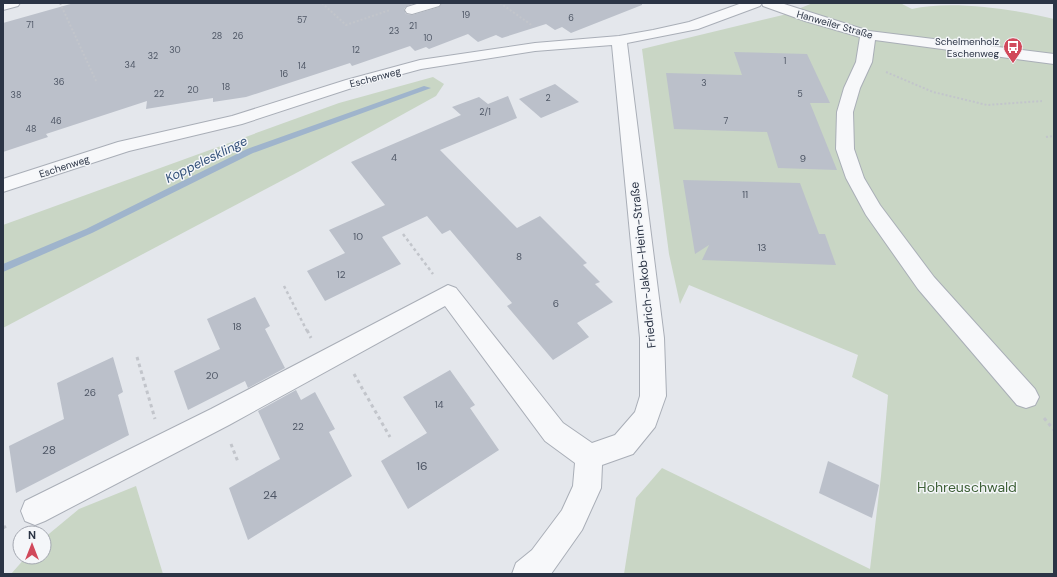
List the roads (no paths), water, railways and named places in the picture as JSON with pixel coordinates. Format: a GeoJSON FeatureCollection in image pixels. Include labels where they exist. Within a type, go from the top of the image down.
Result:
{"type":"FeatureCollection","features":[{"type":"Feature","properties":{"kind":"street"},"geometry":{"type":"LineString","coordinates":[[3,6],[13,3]]}},
{"type":"Feature","properties":{"kind":"street"},"geometry":{"type":"LineString","coordinates":[[412,10],[434,3]]}},
{"type":"Feature","properties":{"kind":"street","name":"Eschenweg"},"geometry":{"type":"LineString","coordinates":[[3,186],[124,146],[236,120],[352,83],[420,65],[535,47],[619,40],[692,26],[755,3]]}},
{"type":"Feature","properties":{"kind":"street","name":"Hanweiler Straße"},"geometry":{"type":"LineString","coordinates":[[768,3],[810,18],[868,35],[1054,59]]}},
{"type":"Feature","properties":{"kind":"street"},"geometry":{"type":"LineString","coordinates":[[868,35],[864,62],[852,88],[846,112],[845,149],[856,178],[872,210],[926,283],[961,325],[1026,397]]}},
{"type":"Feature","properties":{"kind":"street","name":"Friedrich-Jakob-Heim-Straße"},"geometry":{"type":"LineString","coordinates":[[589,457],[624,445],[646,419],[653,396],[652,338],[619,40]]}},
{"type":"Feature","properties":{"kind":"street","name":"Hanweiler Straße"},"geometry":{"type":"LineString","coordinates":[[1023,54],[1054,54]]}},
{"type":"Feature","properties":{"kind":"street"},"geometry":{"type":"LineString","coordinates":[[35,511],[164,446],[448,294],[554,432],[589,457],[587,488],[572,520],[543,561],[526,574]]}},
{"type":"Feature","properties":{"kind":"waterway","name":"Koppelesklinge"},"geometry":{"type":"LineString","coordinates":[[3,268],[89,231],[250,151],[427,88]]}},
{"type":"Feature","properties":{"kind":"place","name":"Schelmenholz Eschenweg"},"geometry":{"type":"Point","coordinates":[1013,64]}},
{"type":"Feature","properties":{"kind":"park label","name":"Hohreuschwald"},"geometry":{"type":"Point","coordinates":[967,487]}}]}
